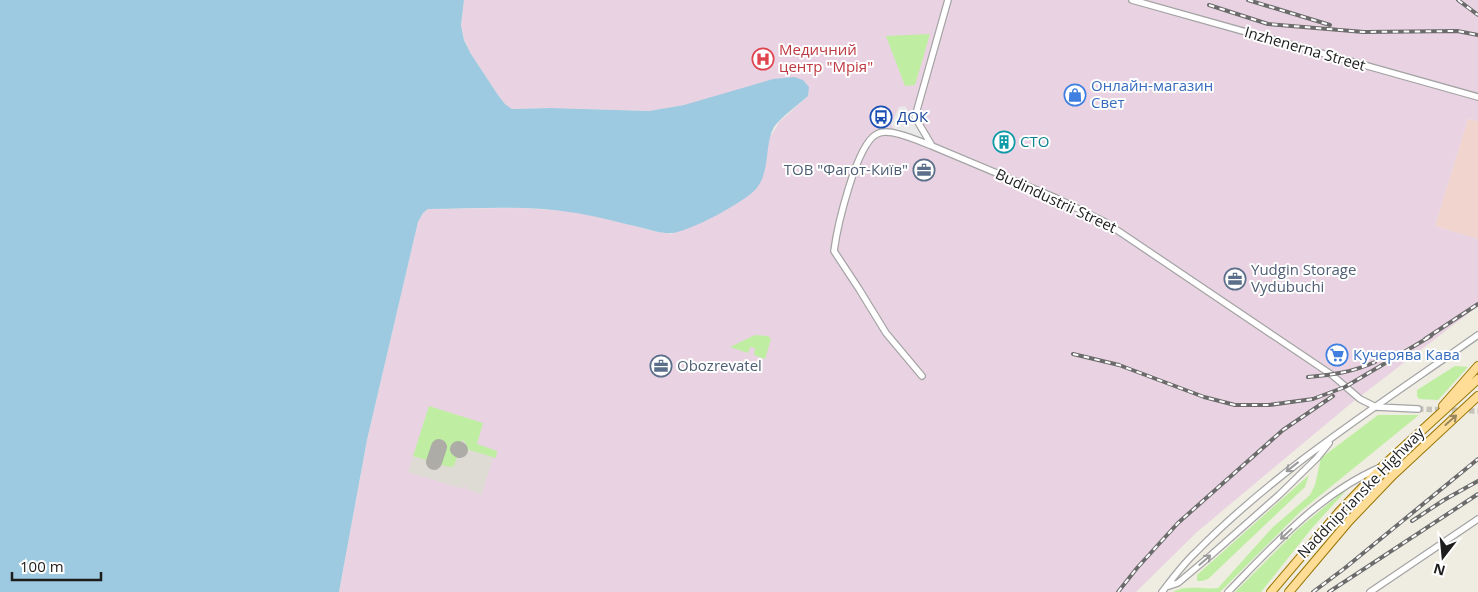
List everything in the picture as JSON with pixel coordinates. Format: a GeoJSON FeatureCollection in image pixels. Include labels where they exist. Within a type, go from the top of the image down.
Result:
{"type":"FeatureCollection","features":[{"type":"Feature","properties":{"kind":"main road"},"geometry":{"type":"LineString","coordinates":[[1434,418],[1452,394],[1478,366]]}},
{"type":"Feature","properties":{"kind":"main road","name":"Naddniprianske Highway"},"geometry":{"type":"LineString","coordinates":[[1271,592],[1339,512],[1383,466],[1478,379]]}},
{"type":"Feature","properties":{"kind":"main road","name":"Naddniprianske Highway"},"geometry":{"type":"LineString","coordinates":[[1289,592],[1343,528],[1393,475],[1477,398]]}},
{"type":"Feature","properties":{"kind":"street"},"geometry":{"type":"LineString","coordinates":[[932,146],[915,117],[948,0]]}},
{"type":"Feature","properties":{"kind":"street","name":"Inzhenerna Street"},"geometry":{"type":"LineString","coordinates":[[1132,0],[1478,97]]}},
{"type":"Feature","properties":{"kind":"street","name":"Budindustrii Street"},"geometry":{"type":"LineString","coordinates":[[922,376],[886,334],[834,251],[843,205],[860,160],[870,139],[877,133],[897,134],[932,146],[1056,198],[1105,222],[1332,375],[1360,400],[1376,407]]}},
{"type":"Feature","properties":{"kind":"street"},"geometry":{"type":"LineString","coordinates":[[1164,590],[1196,551],[1298,463],[1478,335]]}},
{"type":"Feature","properties":{"kind":"street"},"geometry":{"type":"LineString","coordinates":[[1376,407],[1418,409]]}},
{"type":"Feature","properties":{"kind":"street"},"geometry":{"type":"LineString","coordinates":[[1164,590],[1178,583],[1254,517],[1317,458],[1332,439]]}},
{"type":"Feature","properties":{"kind":"street"},"geometry":{"type":"LineString","coordinates":[[1228,592],[1308,514],[1351,482],[1383,466]]}},
{"type":"Feature","properties":{"kind":"street"},"geometry":{"type":"LineString","coordinates":[[1370,592],[1478,519]]}},
{"type":"Feature","properties":{"kind":"shaded area"},"geometry":{"type":"Polygon","coordinates":[[[464,0],[1478,0],[1478,121],[1468,119],[1435,226],[1478,239],[1478,306],[1349,405],[1197,532],[1136,592],[339,592],[367,440],[418,222],[423,213],[428,209],[521,208],[568,211],[672,234],[772,134],[779,122],[808,96],[684,105],[649,111],[551,108],[512,109],[498,95],[471,54],[464,39],[461,25],[464,0]]]}},
{"type":"Feature","properties":{"kind":"shaded area"},"geometry":{"type":"Polygon","coordinates":[[[905,106],[926,137],[924,143],[897,133],[891,124],[899,107],[905,106]]]}},
{"type":"Feature","properties":{"kind":"shaded area"},"geometry":{"type":"Polygon","coordinates":[[[1468,119],[1478,121],[1478,239],[1435,226],[1468,119]]]}},
{"type":"Feature","properties":{"kind":"shaded area"},"geometry":{"type":"Polygon","coordinates":[[[463,437],[467,446],[466,449],[493,457],[482,494],[467,490],[465,486],[464,489],[408,472],[413,456],[449,467],[454,466],[463,437]]]}},
{"type":"Feature","properties":{"kind":"green space"},"geometry":{"type":"Polygon","coordinates":[[[930,34],[915,85],[905,86],[886,36],[930,34]]]}},
{"type":"Feature","properties":{"kind":"green space"},"geometry":{"type":"Polygon","coordinates":[[[755,335],[768,336],[771,339],[765,359],[754,355],[755,348],[750,347],[748,353],[730,347],[755,335]]]}},
{"type":"Feature","properties":{"kind":"green space"},"geometry":{"type":"Polygon","coordinates":[[[1455,366],[1468,367],[1438,400],[1419,399],[1417,390],[1455,366]]]}},
{"type":"Feature","properties":{"kind":"green space"},"geometry":{"type":"Polygon","coordinates":[[[429,406],[483,423],[477,444],[497,451],[496,458],[466,449],[467,446],[463,439],[454,466],[449,467],[413,456],[429,406]]]}},
{"type":"Feature","properties":{"kind":"green space"},"geometry":{"type":"Polygon","coordinates":[[[1378,415],[1419,415],[1301,511],[1220,592],[1173,592],[1183,588],[1218,588],[1272,528],[1310,495],[1315,485],[1321,458],[1378,415]]]}},
{"type":"Feature","properties":{"kind":"green space"},"geometry":{"type":"Polygon","coordinates":[[[1309,475],[1305,487],[1208,579],[1197,581],[1197,575],[1309,475]]]}},
{"type":"Feature","properties":{"kind":"green space"},"geometry":{"type":"Polygon","coordinates":[[[1352,484],[1312,528],[1261,592],[1235,592],[1298,529],[1352,484]]]}},
{"type":"Feature","properties":{"kind":"water"},"geometry":{"type":"Polygon","coordinates":[[[0,0],[464,0],[461,25],[464,40],[498,95],[512,109],[551,108],[649,111],[684,105],[773,79],[794,77],[803,80],[809,87],[808,96],[774,127],[769,142],[764,174],[756,189],[741,201],[704,222],[681,231],[673,233],[660,232],[587,215],[552,210],[499,208],[428,209],[423,213],[418,222],[367,440],[339,592],[0,592],[0,0]]]}},
{"type":"Feature","properties":{"kind":"taxiway"},"geometry":{"type":"LineString","coordinates":[[434,462],[439,447]]}},
{"type":"Feature","properties":{"kind":"tunnel"},"geometry":{"type":"LineString","coordinates":[[1418,409],[1478,411]]}},
{"type":"Feature","properties":{"kind":"railway"},"geometry":{"type":"LineString","coordinates":[[1248,0],[1330,25]]}},
{"type":"Feature","properties":{"kind":"railway"},"geometry":{"type":"LineString","coordinates":[[1458,0],[1478,15]]}},
{"type":"Feature","properties":{"kind":"railway"},"geometry":{"type":"LineString","coordinates":[[1209,5],[1268,24],[1364,32],[1457,31],[1478,35]]}},
{"type":"Feature","properties":{"kind":"railway"},"geometry":{"type":"LineString","coordinates":[[1425,339],[1478,304]]}},
{"type":"Feature","properties":{"kind":"railway"},"geometry":{"type":"LineString","coordinates":[[1073,354],[1119,365],[1204,397],[1235,405],[1269,405],[1313,399],[1345,387],[1431,336]]}},
{"type":"Feature","properties":{"kind":"railway"},"geometry":{"type":"LineString","coordinates":[[1308,377],[1342,372],[1375,362]]}},
{"type":"Feature","properties":{"kind":"railway"},"geometry":{"type":"LineString","coordinates":[[1118,592],[1178,523],[1283,430],[1333,396]]}},
{"type":"Feature","properties":{"kind":"railway"},"geometry":{"type":"LineString","coordinates":[[1313,592],[1478,459]]}},
{"type":"Feature","properties":{"kind":"railway"},"geometry":{"type":"LineString","coordinates":[[1412,521],[1478,481]]}},
{"type":"Feature","properties":{"kind":"railway"},"geometry":{"type":"LineString","coordinates":[[1329,592],[1478,494]]}},
{"type":"Feature","properties":{"kind":"place","name":"Медичний центр \"Мрія\""},"geometry":{"type":"Point","coordinates":[763,59]}},
{"type":"Feature","properties":{"kind":"place","name":"Онлайн-магазин Свет"},"geometry":{"type":"Point","coordinates":[1075,95]}},
{"type":"Feature","properties":{"kind":"place","name":"ДОК"},"geometry":{"type":"Point","coordinates":[881,117]}},
{"type":"Feature","properties":{"kind":"place","name":"СТО"},"geometry":{"type":"Point","coordinates":[1004,142]}},
{"type":"Feature","properties":{"kind":"place","name":"ТОВ \"Фагот-Київ\""},"geometry":{"type":"Point","coordinates":[924,170]}},
{"type":"Feature","properties":{"kind":"place","name":"Yudgin Storage Vydubuchi"},"geometry":{"type":"Point","coordinates":[1235,279]}},
{"type":"Feature","properties":{"kind":"place","name":"Кучерява Кава"},"geometry":{"type":"Point","coordinates":[1337,355]}},
{"type":"Feature","properties":{"kind":"place","name":"Obozrevatel"},"geometry":{"type":"Point","coordinates":[661,366]}}]}
